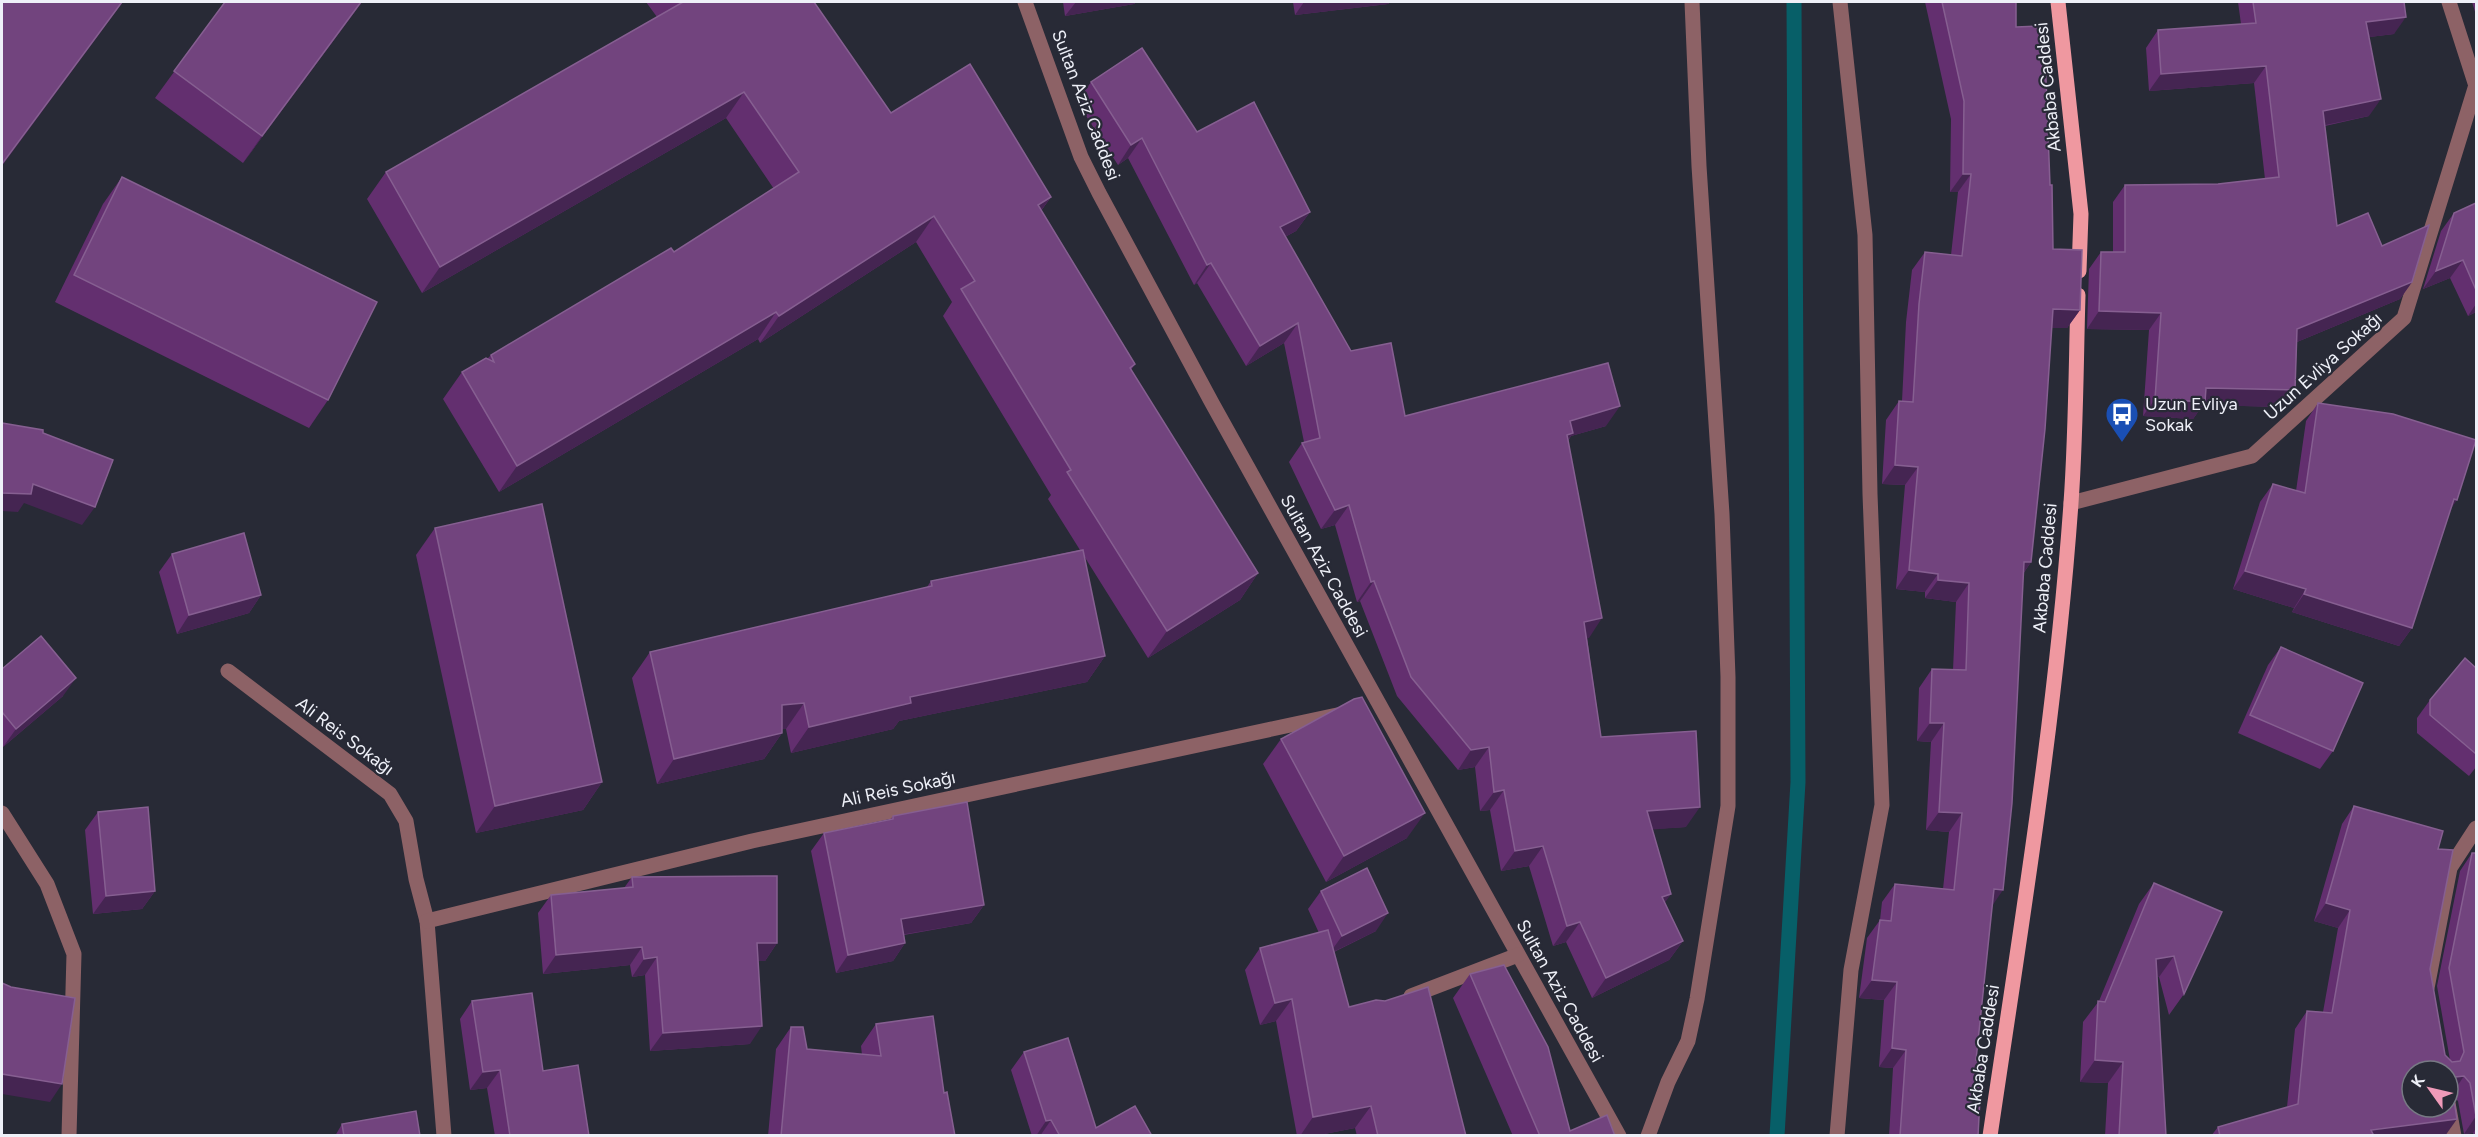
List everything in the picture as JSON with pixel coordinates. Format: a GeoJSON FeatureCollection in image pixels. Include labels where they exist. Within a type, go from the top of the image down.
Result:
{"type":"FeatureCollection","features":[{"type":"Feature","properties":{"kind":"main road","name":"Akbaba Caddesi"},"geometry":{"type":"LineString","coordinates":[[1990,1136],[2052,699],[2071,503],[2081,214],[2058,2]]}},
{"type":"Feature","properties":{"kind":"street","name":"Sultan Aziz Caddesi"},"geometry":{"type":"LineString","coordinates":[[1025,2],[1081,158],[1368,708],[1518,955],[1619,1136]]}},
{"type":"Feature","properties":{"kind":"street"},"geometry":{"type":"LineString","coordinates":[[1648,1136],[1668,1082],[1688,1041],[1697,999],[1728,806],[1728,676],[1722,514],[1700,190],[1692,2]]}},
{"type":"Feature","properties":{"kind":"street"},"geometry":{"type":"LineString","coordinates":[[1837,1136],[1851,970],[1882,806],[1870,494],[1865,235],[1840,2]]}},
{"type":"Feature","properties":{"kind":"street"},"geometry":{"type":"LineString","coordinates":[[2449,2],[2476,85]]}},
{"type":"Feature","properties":{"kind":"street","name":"Uzun Evliya Sokağı"},"geometry":{"type":"LineString","coordinates":[[2071,503],[2253,456],[2404,318],[2476,85]]}},
{"type":"Feature","properties":{"kind":"street","name":"Ali Reis Sokağı"},"geometry":{"type":"LineString","coordinates":[[228,670],[390,794],[405,821],[416,879],[428,921],[444,1136]]}},
{"type":"Feature","properties":{"kind":"street","name":"Ali Reis Sokağı"},"geometry":{"type":"LineString","coordinates":[[428,921],[752,841],[1368,708]]}},
{"type":"Feature","properties":{"kind":"street"},"geometry":{"type":"LineString","coordinates":[[2,813],[47,884],[74,954],[69,1136]]}},
{"type":"Feature","properties":{"kind":"street"},"geometry":{"type":"LineString","coordinates":[[2431,1007],[2427,986],[2450,868],[2476,828]]}},
{"type":"Feature","properties":{"kind":"street"},"geometry":{"type":"LineString","coordinates":[[1398,1001],[1518,955]]}},
{"type":"Feature","properties":{"kind":"street"},"geometry":{"type":"LineString","coordinates":[[2451,1119],[2454,1136]]}},
{"type":"Feature","properties":{"kind":"building"},"geometry":{"type":"Polygon","coordinates":[[[2,2],[122,2],[2,164],[2,2]]]}},
{"type":"Feature","properties":{"kind":"building"},"geometry":{"type":"Polygon","coordinates":[[[225,2],[361,2],[262,136],[174,71],[225,2]]]}},
{"type":"Feature","properties":{"kind":"building"},"geometry":{"type":"Polygon","coordinates":[[[683,2],[814,2],[891,113],[970,64],[1051,197],[1038,205],[1135,364],[1130,368],[1258,573],[1167,631],[1067,472],[1071,470],[961,289],[975,281],[934,216],[779,316],[776,312],[517,466],[462,372],[486,358],[494,362],[491,355],[671,248],[674,252],[799,172],[744,92],[440,267],[386,172],[683,2]]]}},
{"type":"Feature","properties":{"kind":"building"},"geometry":{"type":"Polygon","coordinates":[[[1942,2],[2016,2],[2016,27],[2044,26],[2053,249],[2082,250],[2080,310],[2053,309],[2045,429],[2031,562],[2024,562],[2012,803],[2003,890],[1994,889],[1976,1060],[1982,1060],[1978,1136],[1900,1136],[1906,1050],[1892,1048],[1897,982],[1872,980],[1880,920],[1891,921],[1895,884],[1954,890],[1962,813],[1939,812],[1944,723],[1930,723],[1932,669],[1966,670],[1969,583],[1938,580],[1938,574],[1909,570],[1918,467],[1895,465],[1899,401],[1913,402],[1919,304],[1925,252],[1962,256],[1971,174],[1963,174],[1964,101],[1942,2]]]}},
{"type":"Feature","properties":{"kind":"building"},"geometry":{"type":"Polygon","coordinates":[[[2253,2],[2404,2],[2406,17],[2366,22],[2381,99],[2323,111],[2337,226],[2368,213],[2382,246],[2429,225],[2412,282],[2297,329],[2295,390],[2206,388],[2205,402],[2155,399],[2161,313],[2099,311],[2101,252],[2125,252],[2125,185],[2218,184],[2279,177],[2266,66],[2161,74],[2158,30],[2256,23],[2253,2]]]}},
{"type":"Feature","properties":{"kind":"building"},"geometry":{"type":"Polygon","coordinates":[[[1142,48],[1197,132],[1254,102],[1310,212],[1280,227],[1351,351],[1391,343],[1405,416],[1608,363],[1620,406],[1570,421],[1573,433],[1567,435],[1602,618],[1584,622],[1601,737],[1696,731],[1700,807],[1647,811],[1671,894],[1662,897],[1683,941],[1606,978],[1580,922],[1567,926],[1543,846],[1515,851],[1504,790],[1494,792],[1489,747],[1471,750],[1411,677],[1374,581],[1371,582],[1349,505],[1335,510],[1302,443],[1320,438],[1298,323],[1260,346],[1211,263],[1207,265],[1142,138],[1131,145],[1091,82],[1142,48]]]}},
{"type":"Feature","properties":{"kind":"building"},"geometry":{"type":"Polygon","coordinates":[[[122,177],[377,302],[328,400],[74,275],[122,177]]]}},
{"type":"Feature","properties":{"kind":"building"},"geometry":{"type":"Polygon","coordinates":[[[2476,203],[2476,290],[2463,260],[2436,271],[2454,213],[2476,203]]]}},
{"type":"Feature","properties":{"kind":"building"},"geometry":{"type":"Polygon","coordinates":[[[2318,403],[2393,414],[2476,440],[2457,500],[2454,499],[2412,628],[2304,594],[2306,589],[2245,571],[2273,484],[2305,493],[2318,403]]]}},
{"type":"Feature","properties":{"kind":"building"},"geometry":{"type":"Polygon","coordinates":[[[2,423],[43,430],[43,433],[113,460],[95,507],[33,484],[31,494],[2,493],[2,423]]]}},
{"type":"Feature","properties":{"kind":"building"},"geometry":{"type":"Polygon","coordinates":[[[542,504],[602,782],[495,806],[435,528],[542,504]]]}},
{"type":"Feature","properties":{"kind":"building"},"geometry":{"type":"Polygon","coordinates":[[[244,533],[261,595],[189,615],[172,554],[244,533]]]}},
{"type":"Feature","properties":{"kind":"building"},"geometry":{"type":"Polygon","coordinates":[[[1083,550],[1105,656],[910,697],[911,703],[809,727],[804,703],[782,705],[782,733],[674,759],[650,652],[932,586],[931,581],[1083,550]]]}},
{"type":"Feature","properties":{"kind":"building"},"geometry":{"type":"Polygon","coordinates":[[[41,636],[76,678],[16,729],[2,712],[2,669],[41,636]]]}},
{"type":"Feature","properties":{"kind":"building"},"geometry":{"type":"Polygon","coordinates":[[[2281,647],[2363,683],[2333,751],[2250,715],[2281,647]]]}},
{"type":"Feature","properties":{"kind":"building"},"geometry":{"type":"Polygon","coordinates":[[[2465,658],[2476,668],[2476,754],[2430,715],[2430,700],[2465,658]]]}},
{"type":"Feature","properties":{"kind":"building"},"geometry":{"type":"Polygon","coordinates":[[[1362,697],[1425,813],[1344,856],[1281,739],[1354,699],[1362,697]]]}},
{"type":"Feature","properties":{"kind":"building"},"geometry":{"type":"Polygon","coordinates":[[[967,802],[984,905],[901,919],[905,943],[848,955],[824,833],[893,819],[893,816],[967,802]]]}},
{"type":"Feature","properties":{"kind":"building"},"geometry":{"type":"Polygon","coordinates":[[[2354,806],[2443,831],[2438,849],[2453,850],[2430,969],[2445,1055],[2449,1059],[2400,1059],[2400,1119],[2457,1119],[2371,1130],[2374,1136],[2220,1136],[2218,1127],[2298,1104],[2307,1011],[2332,1013],[2350,910],[2326,903],[2354,806]]]}},
{"type":"Feature","properties":{"kind":"building"},"geometry":{"type":"Polygon","coordinates":[[[148,807],[155,891],[106,896],[98,812],[148,807]]]}},
{"type":"Feature","properties":{"kind":"building"},"geometry":{"type":"Polygon","coordinates":[[[2472,853],[2476,853],[2476,1116],[2470,1083],[2464,1076],[2460,1076],[2460,1061],[2464,1052],[2449,968],[2472,853]]]}},
{"type":"Feature","properties":{"kind":"building"},"geometry":{"type":"Polygon","coordinates":[[[1367,868],[1388,913],[1342,936],[1321,891],[1367,868]]]}},
{"type":"Feature","properties":{"kind":"building"},"geometry":{"type":"Polygon","coordinates":[[[777,876],[777,943],[757,943],[762,1026],[663,1033],[657,957],[644,959],[642,947],[556,955],[551,895],[633,887],[632,877],[777,876]]]}},
{"type":"Feature","properties":{"kind":"building"},"geometry":{"type":"Polygon","coordinates":[[[2154,883],[2222,912],[2184,994],[2174,956],[2156,959],[2166,1136],[2119,1136],[2123,1062],[2095,1060],[2098,1001],[2105,1002],[2154,883]]]}},
{"type":"Feature","properties":{"kind":"building"},"geometry":{"type":"Polygon","coordinates":[[[1328,930],[1349,1007],[1376,1000],[1385,1001],[1428,987],[1466,1136],[1378,1136],[1371,1106],[1313,1117],[1292,999],[1275,1003],[1260,948],[1328,930]]]}},
{"type":"Feature","properties":{"kind":"building"},"geometry":{"type":"Polygon","coordinates":[[[1504,965],[1548,1047],[1570,1131],[1607,1115],[1615,1136],[1540,1136],[1470,974],[1504,965]]]}},
{"type":"Feature","properties":{"kind":"building"},"geometry":{"type":"Polygon","coordinates":[[[2,983],[11,987],[75,998],[62,1084],[2,1074],[2,983]]]}},
{"type":"Feature","properties":{"kind":"building"},"geometry":{"type":"Polygon","coordinates":[[[532,993],[543,1071],[578,1065],[589,1136],[510,1136],[500,1070],[483,1072],[472,1001],[532,993]]]}},
{"type":"Feature","properties":{"kind":"building"},"geometry":{"type":"Polygon","coordinates":[[[933,1016],[944,1093],[947,1092],[955,1136],[781,1136],[791,1027],[803,1027],[807,1049],[881,1056],[876,1024],[933,1016]]]}},
{"type":"Feature","properties":{"kind":"building"},"geometry":{"type":"Polygon","coordinates":[[[1068,1038],[1096,1128],[1135,1106],[1152,1136],[1060,1136],[1051,1120],[1046,1121],[1024,1052],[1068,1038]]]}},
{"type":"Feature","properties":{"kind":"building"},"geometry":{"type":"Polygon","coordinates":[[[416,1111],[420,1136],[344,1136],[342,1124],[416,1111]]]}},
{"type":"Feature","properties":{"kind":"waterway"},"geometry":{"type":"LineString","coordinates":[[1777,1136],[1798,782],[1794,2]]}},
{"type":"Feature","properties":{"kind":"place","name":"Uzun Evliya Sokak"},"geometry":{"type":"Point","coordinates":[2122,443]}}]}
